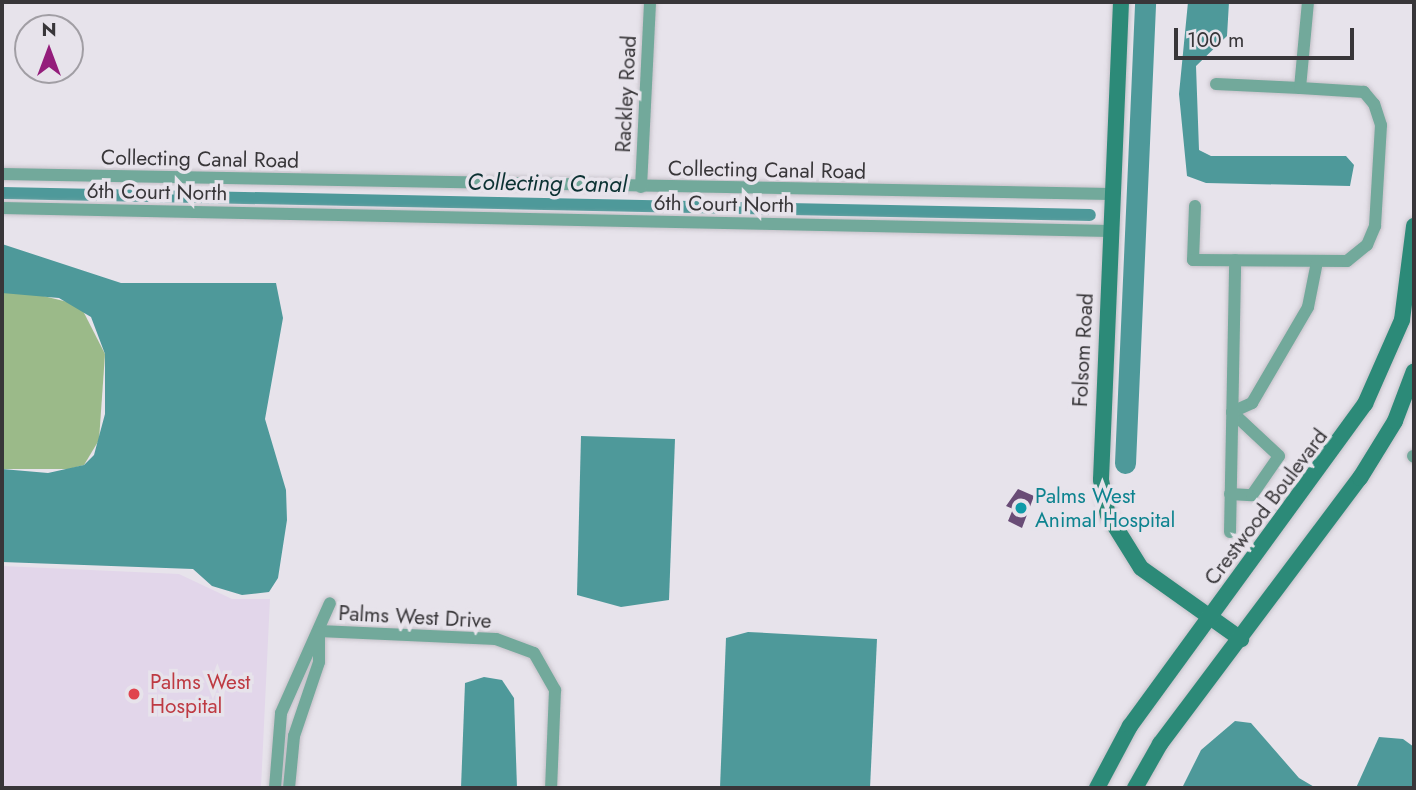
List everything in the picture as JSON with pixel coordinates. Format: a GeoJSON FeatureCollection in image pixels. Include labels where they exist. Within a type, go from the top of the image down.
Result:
{"type":"FeatureCollection","features":[{"type":"Feature","properties":{"kind":"main road","name":"Folsom Road"},"geometry":{"type":"LineString","coordinates":[[1121,2],[1100,434],[1108,515],[1141,569],[1241,639]]}},
{"type":"Feature","properties":{"kind":"main road","name":"Crestwood Boulevard"},"geometry":{"type":"LineString","coordinates":[[1097,788],[1130,726],[1337,448],[1408,321],[1414,226]]}},
{"type":"Feature","properties":{"kind":"main road"},"geometry":{"type":"LineString","coordinates":[[1135,788],[1160,744],[1360,478],[1395,421],[1414,371]]}},
{"type":"Feature","properties":{"kind":"street","name":"Rackley Road"},"geometry":{"type":"LineString","coordinates":[[641,187],[650,2]]}},
{"type":"Feature","properties":{"kind":"street"},"geometry":{"type":"LineString","coordinates":[[1300,88],[1308,2]]}},
{"type":"Feature","properties":{"kind":"street"},"geometry":{"type":"LineString","coordinates":[[1195,206],[1193,260],[1346,261],[1367,246],[1375,226],[1381,125],[1364,92],[1216,84]]}},
{"type":"Feature","properties":{"kind":"street","name":"Collecting Canal Road"},"geometry":{"type":"LineString","coordinates":[[2,174],[1111,194]]}},
{"type":"Feature","properties":{"kind":"street","name":"6th Court North"},"geometry":{"type":"LineString","coordinates":[[2,208],[1110,231]]}},
{"type":"Feature","properties":{"kind":"street"},"geometry":{"type":"LineString","coordinates":[[1230,532],[1235,260]]}},
{"type":"Feature","properties":{"kind":"street"},"geometry":{"type":"LineString","coordinates":[[1232,412],[1252,403],[1308,307],[1317,262]]}},
{"type":"Feature","properties":{"kind":"street"},"geometry":{"type":"LineString","coordinates":[[1230,494],[1252,495],[1279,456],[1232,412]]}},
{"type":"Feature","properties":{"kind":"street"},"geometry":{"type":"LineString","coordinates":[[275,788],[281,713],[330,603]]}},
{"type":"Feature","properties":{"kind":"street"},"geometry":{"type":"LineString","coordinates":[[289,788],[294,736],[319,662],[319,631]]}},
{"type":"Feature","properties":{"kind":"street","name":"Palms West Drive"},"geometry":{"type":"LineString","coordinates":[[319,631],[496,639],[534,653],[555,691],[551,788]]}},
{"type":"Feature","properties":{"kind":"shaded area","name":"Palms West Hospital"},"geometry":{"type":"Polygon","coordinates":[[[2,566],[179,574],[232,599],[270,599],[261,788],[2,788],[2,566]]]}},
{"type":"Feature","properties":{"kind":"green space"},"geometry":{"type":"Polygon","coordinates":[[[27,292],[80,305],[105,354],[99,440],[84,465],[69,469],[2,469],[2,293],[27,292]]]}},
{"type":"Feature","properties":{"kind":"water"},"geometry":{"type":"Polygon","coordinates":[[[1188,2],[1229,2],[1227,36],[1196,66],[1199,150],[1211,156],[1346,156],[1354,165],[1350,186],[1206,183],[1187,176],[1179,94],[1188,2]]]}},
{"type":"Feature","properties":{"kind":"water"},"geometry":{"type":"Polygon","coordinates":[[[2,244],[121,283],[276,283],[283,318],[265,419],[286,490],[287,520],[278,578],[269,592],[242,595],[212,586],[193,569],[2,562],[2,469],[48,473],[84,465],[94,455],[105,414],[105,354],[91,317],[59,298],[2,293],[2,244]]]}},
{"type":"Feature","properties":{"kind":"water"},"geometry":{"type":"Polygon","coordinates":[[[581,436],[675,439],[669,600],[621,607],[577,595],[581,436]]]}},
{"type":"Feature","properties":{"kind":"water"},"geometry":{"type":"Polygon","coordinates":[[[748,632],[877,639],[870,788],[720,788],[726,638],[748,632]]]}},
{"type":"Feature","properties":{"kind":"water"},"geometry":{"type":"Polygon","coordinates":[[[484,677],[502,680],[514,698],[517,788],[461,788],[465,683],[484,677]]]}},
{"type":"Feature","properties":{"kind":"water"},"geometry":{"type":"Polygon","coordinates":[[[1235,721],[1251,723],[1299,778],[1316,788],[1182,788],[1201,750],[1235,721]]]}},
{"type":"Feature","properties":{"kind":"water"},"geometry":{"type":"Polygon","coordinates":[[[1379,737],[1403,739],[1414,747],[1414,788],[1356,788],[1379,737]]]}},
{"type":"Feature","properties":{"kind":"building","name":"Palms West Animal Hospital"},"geometry":{"type":"Polygon","coordinates":[[[1018,489],[1034,496],[1022,528],[1008,521],[1013,509],[1006,506],[1018,489]]]}},
{"type":"Feature","properties":{"kind":"waterway"},"geometry":{"type":"LineString","coordinates":[[1125,463],[1145,2]]}},
{"type":"Feature","properties":{"kind":"waterway","name":"Collecting Canal"},"geometry":{"type":"LineString","coordinates":[[2,193],[1090,215]]}},
{"type":"Feature","properties":{"kind":"place","name":"Palms West Animal Hospital"},"geometry":{"type":"Point","coordinates":[1021,508]}},
{"type":"Feature","properties":{"kind":"place","name":"Palms West Hospital"},"geometry":{"type":"Point","coordinates":[134,694]}}]}
